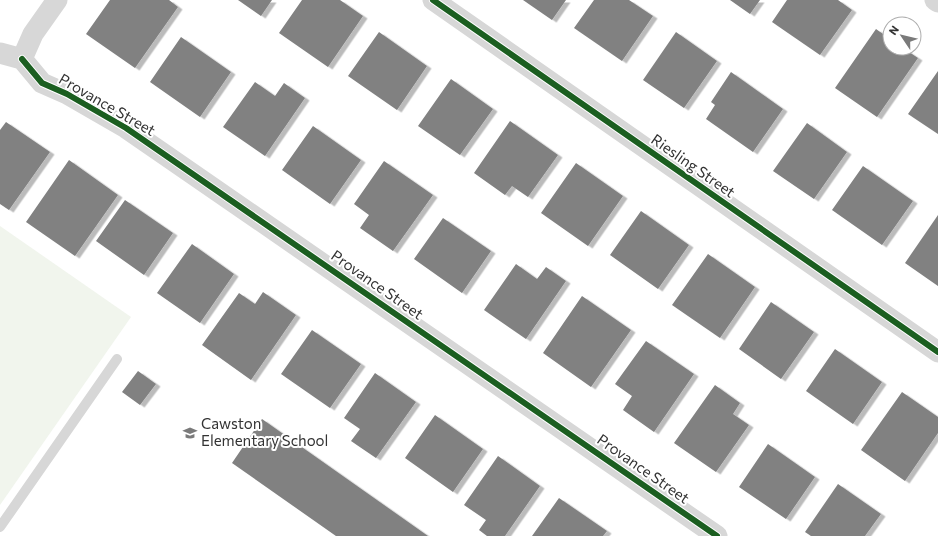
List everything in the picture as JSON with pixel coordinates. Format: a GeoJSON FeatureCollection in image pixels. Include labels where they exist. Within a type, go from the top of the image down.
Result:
{"type":"FeatureCollection","features":[{"type":"Feature","properties":{"kind":"street"},"geometry":{"type":"LineString","coordinates":[[0,53],[22,59],[33,34],[57,0]]}},
{"type":"Feature","properties":{"kind":"street","name":"Riesling Street"},"geometry":{"type":"LineString","coordinates":[[433,0],[938,352]]}},
{"type":"Feature","properties":{"kind":"street","name":"Provance Street"},"geometry":{"type":"LineString","coordinates":[[22,59],[42,83],[67,94],[126,128],[717,536]]}},
{"type":"Feature","properties":{"kind":"lane"},"geometry":{"type":"LineString","coordinates":[[0,527],[117,359]]}},
{"type":"Feature","properties":{"kind":"shaded area"},"geometry":{"type":"Polygon","coordinates":[[[0,226],[131,317],[0,505],[0,226]]]}},
{"type":"Feature","properties":{"kind":"building"},"geometry":{"type":"Polygon","coordinates":[[[110,0],[169,0],[178,7],[135,68],[86,34],[110,0]]]}},
{"type":"Feature","properties":{"kind":"building"},"geometry":{"type":"Polygon","coordinates":[[[238,0],[272,0],[261,16],[238,0]]]}},
{"type":"Feature","properties":{"kind":"building"},"geometry":{"type":"Polygon","coordinates":[[[302,0],[340,0],[363,16],[328,67],[279,33],[302,0]]]}},
{"type":"Feature","properties":{"kind":"building"},"geometry":{"type":"Polygon","coordinates":[[[523,0],[566,0],[552,20],[523,0]]]}},
{"type":"Feature","properties":{"kind":"building"},"geometry":{"type":"Polygon","coordinates":[[[594,0],[629,0],[653,16],[622,61],[574,28],[594,0]]]}},
{"type":"Feature","properties":{"kind":"building"},"geometry":{"type":"Polygon","coordinates":[[[730,0],[760,0],[750,14],[730,0]]]}},
{"type":"Feature","properties":{"kind":"building"},"geometry":{"type":"Polygon","coordinates":[[[787,0],[838,0],[852,10],[820,55],[772,22],[787,0]]]}},
{"type":"Feature","properties":{"kind":"building"},"geometry":{"type":"Polygon","coordinates":[[[876,29],[882,33],[882,56],[915,56],[918,58],[877,117],[835,88],[876,29]]]}},
{"type":"Feature","properties":{"kind":"building"},"geometry":{"type":"Polygon","coordinates":[[[379,32],[427,66],[397,110],[348,76],[379,32]]]}},
{"type":"Feature","properties":{"kind":"building"},"geometry":{"type":"Polygon","coordinates":[[[676,32],[717,61],[684,108],[643,80],[676,32]]]}},
{"type":"Feature","properties":{"kind":"building"},"geometry":{"type":"Polygon","coordinates":[[[181,37],[231,72],[200,117],[150,82],[181,37]]]}},
{"type":"Feature","properties":{"kind":"building"},"geometry":{"type":"Polygon","coordinates":[[[938,71],[938,134],[908,114],[938,71]]]}},
{"type":"Feature","properties":{"kind":"building"},"geometry":{"type":"Polygon","coordinates":[[[731,72],[783,109],[753,152],[706,119],[715,105],[711,102],[731,72]]]}},
{"type":"Feature","properties":{"kind":"building"},"geometry":{"type":"Polygon","coordinates":[[[451,79],[493,109],[460,155],[418,126],[451,79]]]}},
{"type":"Feature","properties":{"kind":"building"},"geometry":{"type":"Polygon","coordinates":[[[255,82],[275,96],[284,83],[305,98],[265,156],[223,127],[255,82]]]}},
{"type":"Feature","properties":{"kind":"building"},"geometry":{"type":"Polygon","coordinates":[[[510,121],[558,155],[528,197],[512,186],[505,195],[474,173],[510,121]]]}},
{"type":"Feature","properties":{"kind":"building"},"geometry":{"type":"Polygon","coordinates":[[[6,122],[50,152],[9,210],[0,204],[0,130],[6,122]]]}},
{"type":"Feature","properties":{"kind":"building"},"geometry":{"type":"Polygon","coordinates":[[[807,123],[847,152],[814,199],[773,171],[807,123]]]}},
{"type":"Feature","properties":{"kind":"building"},"geometry":{"type":"Polygon","coordinates":[[[313,126],[361,160],[330,204],[282,170],[313,126]]]}},
{"type":"Feature","properties":{"kind":"building"},"geometry":{"type":"Polygon","coordinates":[[[69,160],[118,195],[75,256],[26,222],[69,160]]]}},
{"type":"Feature","properties":{"kind":"building"},"geometry":{"type":"Polygon","coordinates":[[[384,161],[433,195],[393,251],[360,228],[369,215],[354,204],[384,161]]]}},
{"type":"Feature","properties":{"kind":"building"},"geometry":{"type":"Polygon","coordinates":[[[576,163],[623,196],[588,246],[541,213],[576,163]]]}},
{"type":"Feature","properties":{"kind":"building"},"geometry":{"type":"Polygon","coordinates":[[[863,166],[913,201],[882,245],[832,210],[863,166]]]}},
{"type":"Feature","properties":{"kind":"building"},"geometry":{"type":"Polygon","coordinates":[[[125,200],[173,233],[144,275],[96,241],[125,200]]]}},
{"type":"Feature","properties":{"kind":"building"},"geometry":{"type":"Polygon","coordinates":[[[641,211],[689,245],[658,289],[610,255],[641,211]]]}},
{"type":"Feature","properties":{"kind":"building"},"geometry":{"type":"Polygon","coordinates":[[[938,215],[938,286],[905,263],[938,215]]]}},
{"type":"Feature","properties":{"kind":"building"},"geometry":{"type":"Polygon","coordinates":[[[443,218],[491,251],[462,293],[414,259],[443,218]]]}},
{"type":"Feature","properties":{"kind":"building"},"geometry":{"type":"Polygon","coordinates":[[[192,244],[234,274],[200,323],[157,293],[192,244]]]}},
{"type":"Feature","properties":{"kind":"building"},"geometry":{"type":"Polygon","coordinates":[[[708,254],[755,287],[720,338],[672,305],[708,254]]]}},
{"type":"Feature","properties":{"kind":"building"},"geometry":{"type":"Polygon","coordinates":[[[516,264],[537,279],[546,267],[566,281],[526,339],[484,310],[516,264]]]}},
{"type":"Feature","properties":{"kind":"building"},"geometry":{"type":"Polygon","coordinates":[[[263,292],[296,315],[251,380],[202,345],[239,293],[255,304],[263,292]]]}},
{"type":"Feature","properties":{"kind":"building"},"geometry":{"type":"Polygon","coordinates":[[[582,296],[631,330],[591,387],[543,353],[582,296]]]}},
{"type":"Feature","properties":{"kind":"building"},"geometry":{"type":"Polygon","coordinates":[[[771,302],[814,332],[781,379],[739,349],[771,302]]]}},
{"type":"Feature","properties":{"kind":"building"},"geometry":{"type":"Polygon","coordinates":[[[312,330],[361,364],[330,408],[281,374],[312,330]]]}},
{"type":"Feature","properties":{"kind":"building"},"geometry":{"type":"Polygon","coordinates":[[[646,341],[694,374],[654,432],[623,410],[632,396],[615,384],[646,341]]]}},
{"type":"Feature","properties":{"kind":"building"},"geometry":{"type":"Polygon","coordinates":[[[835,349],[882,382],[853,424],[806,391],[835,349]]]}},
{"type":"Feature","properties":{"kind":"building"},"geometry":{"type":"Polygon","coordinates":[[[138,371],[156,384],[140,405],[122,392],[138,371]]]}},
{"type":"Feature","properties":{"kind":"building"},"geometry":{"type":"Polygon","coordinates":[[[375,373],[416,402],[376,458],[351,441],[360,429],[344,418],[375,373]]]}},
{"type":"Feature","properties":{"kind":"building"},"geometry":{"type":"Polygon","coordinates":[[[715,385],[740,403],[733,414],[749,425],[716,472],[674,443],[715,385]]]}},
{"type":"Feature","properties":{"kind":"building"},"geometry":{"type":"Polygon","coordinates":[[[902,392],[938,417],[938,433],[905,481],[861,450],[902,392]]]}},
{"type":"Feature","properties":{"kind":"building"},"geometry":{"type":"Polygon","coordinates":[[[435,415],[483,449],[453,492],[405,458],[435,415]]]}},
{"type":"Feature","properties":{"kind":"building"},"geometry":{"type":"Polygon","coordinates":[[[262,419],[428,536],[336,536],[232,463],[262,419]]]}},
{"type":"Feature","properties":{"kind":"building"},"geometry":{"type":"Polygon","coordinates":[[[768,444],[815,477],[786,519],[739,487],[768,444]]]}},
{"type":"Feature","properties":{"kind":"building"},"geometry":{"type":"Polygon","coordinates":[[[498,456],[540,486],[505,536],[487,536],[479,530],[486,520],[464,505],[498,456]]]}},
{"type":"Feature","properties":{"kind":"building"},"geometry":{"type":"Polygon","coordinates":[[[838,484],[881,514],[865,536],[811,536],[805,532],[838,484]]]}},
{"type":"Feature","properties":{"kind":"building"},"geometry":{"type":"Polygon","coordinates":[[[559,498],[607,531],[603,536],[532,536],[559,498]]]}},
{"type":"Feature","properties":{"kind":"cycle path"},"geometry":{"type":"LineString","coordinates":[[433,0],[938,352]]}},
{"type":"Feature","properties":{"kind":"cycle path"},"geometry":{"type":"LineString","coordinates":[[22,59],[42,83],[67,94],[126,128],[717,536]]}},
{"type":"Feature","properties":{"kind":"place","name":"Cawston Elementary School"},"geometry":{"type":"Point","coordinates":[190,433]}}]}
